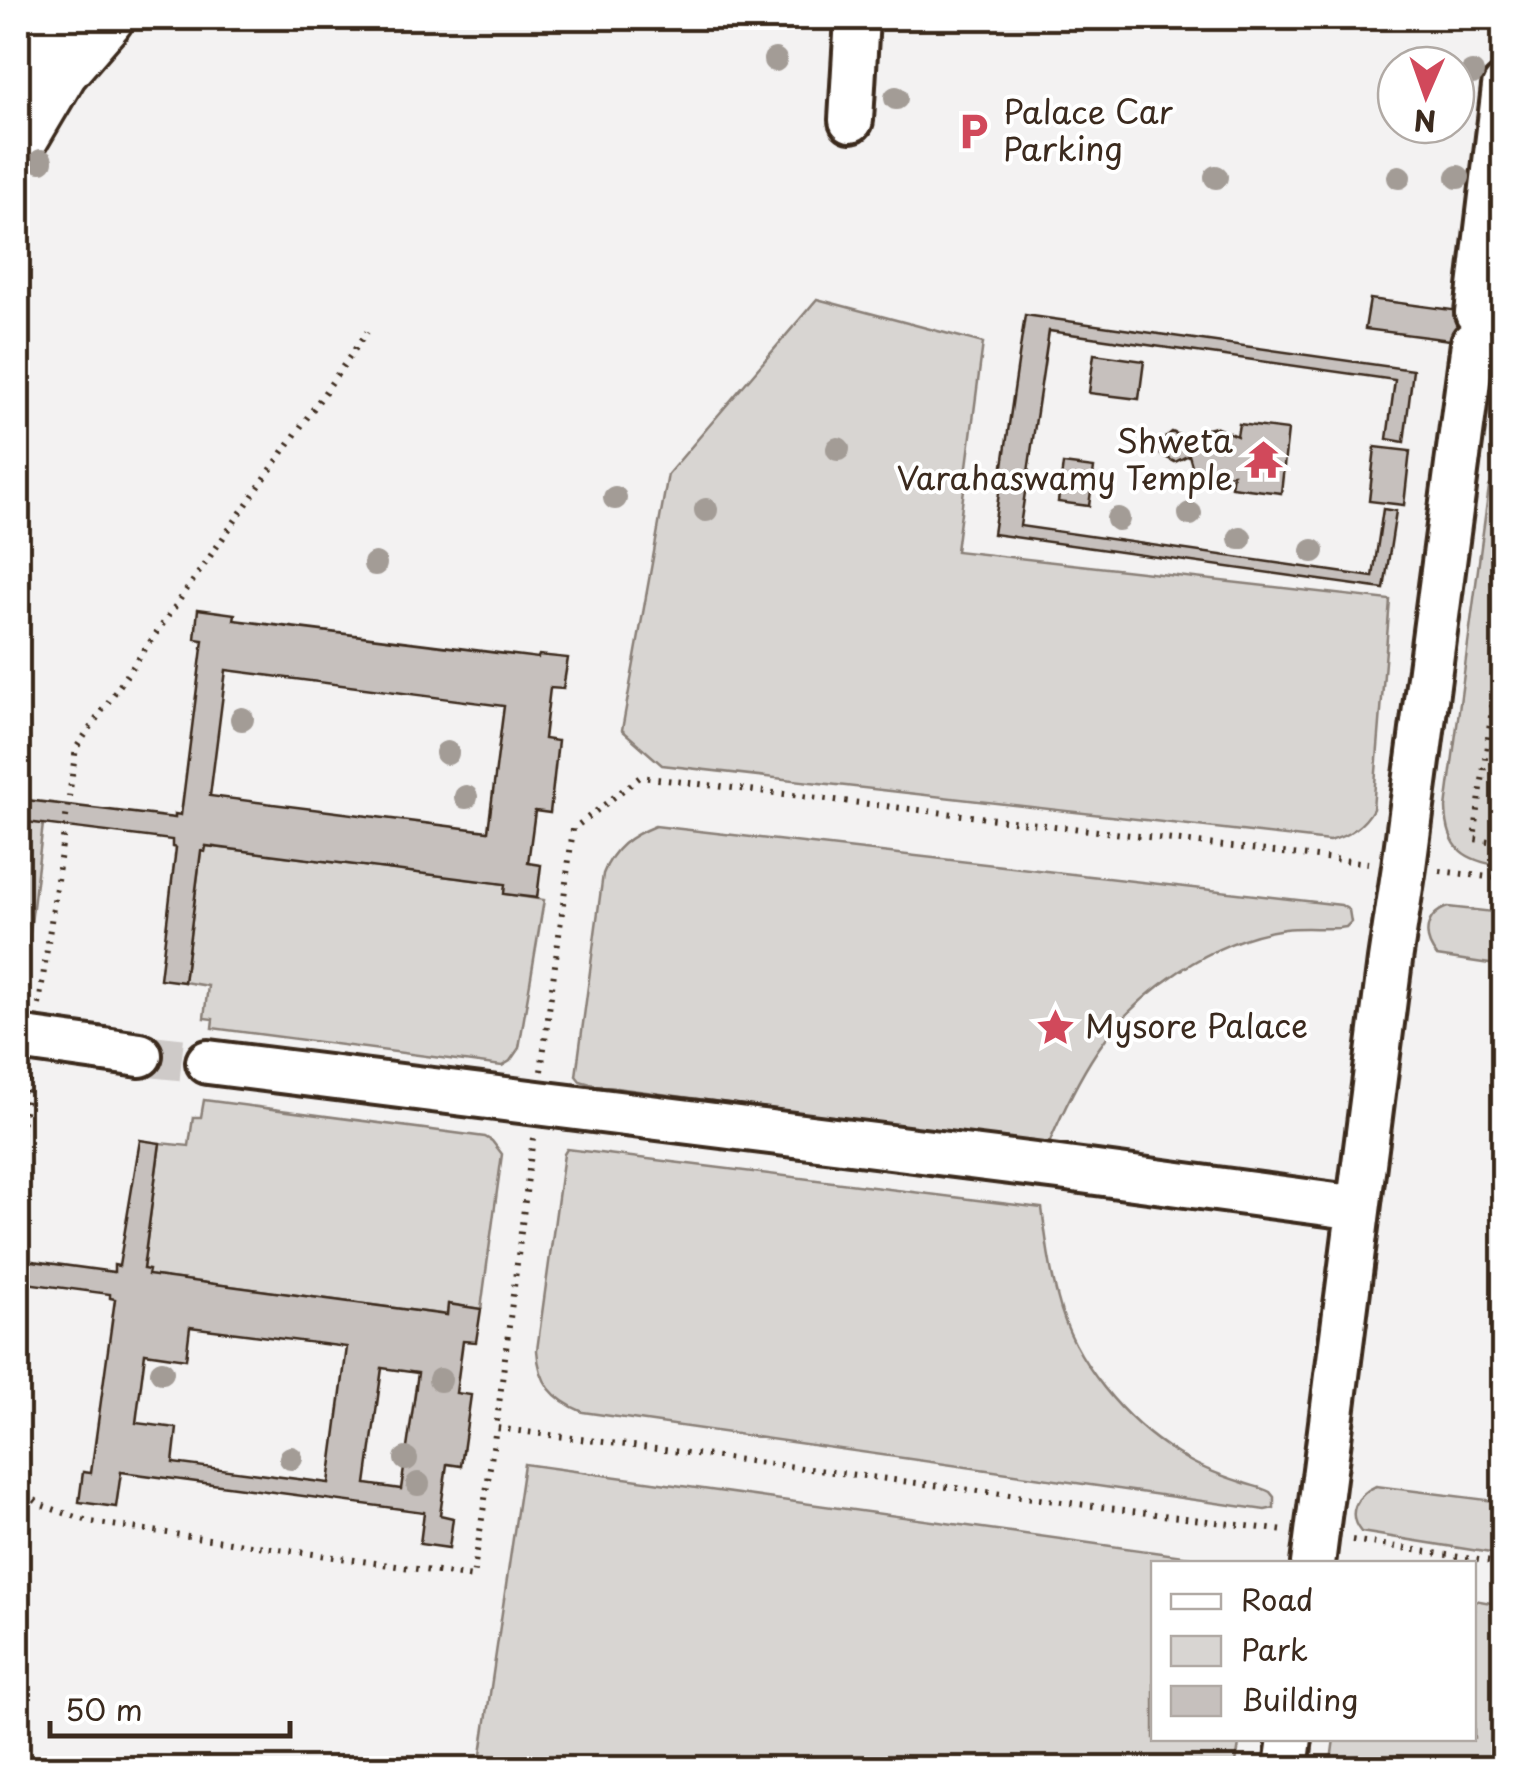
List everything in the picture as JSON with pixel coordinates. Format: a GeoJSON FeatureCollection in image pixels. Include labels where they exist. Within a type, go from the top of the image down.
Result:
{"type":"FeatureCollection","features":[{"type":"Feature","properties":{"kind":"main road"},"geometry":{"type":"LineString","coordinates":[[18,57],[44,18]]}},
{"type":"Feature","properties":{"kind":"main road"},"geometry":{"type":"LineString","coordinates":[[18,142],[60,70],[105,18]]}},
{"type":"Feature","properties":{"kind":"street"},"geometry":{"type":"LineString","coordinates":[[850,120],[856,18]]}},
{"type":"Feature","properties":{"kind":"street"},"geometry":{"type":"LineString","coordinates":[[1313,1561],[1504,87]]}},
{"type":"Feature","properties":{"kind":"street"},"geometry":{"type":"LineString","coordinates":[[26,1039],[140,1054]]}},
{"type":"Feature","properties":{"kind":"street"},"geometry":{"type":"LineString","coordinates":[[208,1062],[1358,1208]]}},
{"type":"Feature","properties":{"kind":"street"},"geometry":{"type":"LineString","coordinates":[[1286,1768],[1290,1741]]}},
{"type":"Feature","properties":{"kind":"path"},"geometry":{"type":"LineString","coordinates":[[18,1155],[26,1039],[76,748],[368,332]]}},
{"type":"Feature","properties":{"kind":"path"},"geometry":{"type":"LineString","coordinates":[[1504,622],[1474,839],[1504,842]]}},
{"type":"Feature","properties":{"kind":"path"},"geometry":{"type":"LineString","coordinates":[[1492,705],[1504,707]]}},
{"type":"Feature","properties":{"kind":"path"},"geometry":{"type":"LineString","coordinates":[[18,1487],[42,1505],[91,1522],[474,1576],[496,1428]]}},
{"type":"Feature","properties":{"kind":"path"},"geometry":{"type":"LineString","coordinates":[[1490,1768],[1504,1750]]}},
{"type":"Feature","properties":{"kind":"green space"},"geometry":{"type":"Polygon","coordinates":[[[817,299],[983,343],[956,551],[1390,600],[1373,809],[1365,821],[1329,841],[662,765],[622,730],[668,474],[817,299]]]}},
{"type":"Feature","properties":{"kind":"green space"},"geometry":{"type":"Polygon","coordinates":[[[1503,468],[1503,866],[1478,861],[1461,851],[1450,834],[1446,808],[1489,487],[1503,468]]]}},
{"type":"Feature","properties":{"kind":"green space"},"geometry":{"type":"Polygon","coordinates":[[[18,821],[43,824],[26,965],[18,964],[18,821]]]}},
{"type":"Feature","properties":{"kind":"green space"},"geometry":{"type":"Polygon","coordinates":[[[655,826],[1341,905],[1349,910],[1351,922],[1339,928],[1292,928],[1258,935],[1231,944],[1179,971],[1133,1008],[1097,1051],[1048,1146],[594,1085],[576,1076],[603,874],[623,844],[655,826]]]}},
{"type":"Feature","properties":{"kind":"green space"},"geometry":{"type":"Polygon","coordinates":[[[206,846],[505,884],[505,894],[544,900],[519,1048],[502,1066],[212,1028],[213,1019],[204,1018],[208,986],[184,982],[201,851],[206,846]]]}},
{"type":"Feature","properties":{"kind":"green space"},"geometry":{"type":"Polygon","coordinates":[[[1448,907],[1503,913],[1503,966],[1437,956],[1429,942],[1428,928],[1434,916],[1448,907]]]}},
{"type":"Feature","properties":{"kind":"green space"},"geometry":{"type":"Polygon","coordinates":[[[204,1100],[492,1141],[502,1154],[481,1309],[449,1304],[447,1315],[148,1275],[143,1269],[160,1143],[189,1146],[193,1117],[201,1117],[204,1100]]]}},
{"type":"Feature","properties":{"kind":"green space"},"geometry":{"type":"Polygon","coordinates":[[[567,1149],[1042,1208],[1065,1322],[1104,1387],[1158,1441],[1201,1467],[1270,1492],[1274,1508],[1265,1510],[583,1412],[572,1407],[544,1381],[537,1350],[567,1149]]]}},
{"type":"Feature","properties":{"kind":"green space"},"geometry":{"type":"Polygon","coordinates":[[[524,1464],[1219,1561],[1151,1561],[1151,1741],[1240,1741],[1235,1768],[479,1768],[524,1464]]]}},
{"type":"Feature","properties":{"kind":"green space"},"geometry":{"type":"Polygon","coordinates":[[[1376,1486],[1503,1502],[1503,1555],[1361,1532],[1354,1518],[1355,1506],[1363,1494],[1376,1486]]]}},
{"type":"Feature","properties":{"kind":"green space"},"geometry":{"type":"Polygon","coordinates":[[[1476,1600],[1503,1605],[1503,1768],[1330,1768],[1334,1741],[1476,1741],[1476,1600]]]}},
{"type":"Feature","properties":{"kind":"building"},"geometry":{"type":"Polygon","coordinates":[[[1370,299],[1504,317],[1504,347],[1365,329],[1370,299]]]}},
{"type":"Feature","properties":{"kind":"building"},"geometry":{"type":"Polygon","coordinates":[[[1025,315],[1413,370],[1404,442],[1387,439],[1395,380],[1049,331],[1020,526],[1373,577],[1383,509],[1396,511],[1384,589],[993,534],[1025,315]]]}},
{"type":"Feature","properties":{"kind":"building"},"geometry":{"type":"Polygon","coordinates":[[[1094,354],[1144,361],[1139,399],[1089,393],[1094,354]]]}},
{"type":"Feature","properties":{"kind":"building"},"geometry":{"type":"Polygon","coordinates":[[[1239,424],[1288,430],[1281,493],[1231,487],[1233,474],[1212,477],[1193,469],[1189,455],[1175,462],[1161,455],[1161,441],[1172,432],[1189,439],[1198,431],[1215,427],[1237,436],[1239,424]]]}},
{"type":"Feature","properties":{"kind":"building"},"geometry":{"type":"Polygon","coordinates":[[[1375,447],[1410,451],[1404,505],[1369,501],[1375,447]]]}},
{"type":"Feature","properties":{"kind":"building"},"geometry":{"type":"Polygon","coordinates":[[[1063,464],[1094,468],[1089,506],[1058,502],[1063,464]]]}},
{"type":"Feature","properties":{"kind":"building"},"geometry":{"type":"Polygon","coordinates":[[[198,609],[235,614],[234,620],[538,658],[568,658],[563,689],[550,688],[544,739],[558,741],[550,813],[535,811],[528,863],[541,865],[537,898],[504,894],[505,884],[206,846],[205,852],[201,851],[184,982],[160,979],[176,848],[172,847],[172,840],[18,821],[18,799],[175,818],[175,814],[181,815],[203,640],[195,639],[198,609]],[[226,670],[210,796],[488,831],[504,706],[226,670]]]}},
{"type":"Feature","properties":{"kind":"building"},"geometry":{"type":"Polygon","coordinates":[[[140,1140],[160,1143],[143,1269],[149,1270],[148,1275],[447,1315],[448,1304],[481,1309],[476,1342],[463,1341],[456,1393],[471,1395],[461,1466],[447,1464],[440,1515],[453,1518],[449,1548],[420,1544],[424,1512],[121,1472],[116,1507],[79,1502],[83,1472],[91,1473],[115,1299],[110,1294],[18,1282],[18,1259],[114,1272],[114,1265],[119,1266],[140,1140]],[[190,1327],[186,1359],[145,1353],[136,1423],[177,1428],[173,1463],[329,1483],[347,1347],[190,1327]],[[382,1368],[366,1484],[401,1489],[418,1373],[382,1368]]]}},
{"type":"Feature","properties":{"kind":"tunnel"},"geometry":{"type":"LineString","coordinates":[[140,1055],[208,1062]]}},
{"type":"Feature","properties":{"kind":"place","name":"Palace Car Parking"},"geometry":{"type":"Point","coordinates":[973,131]}},
{"type":"Feature","properties":{"kind":"place","name":"Shweta Varahaswamy Temple"},"geometry":{"type":"Point","coordinates":[1263,460]}},
{"type":"Feature","properties":{"kind":"place","name":"Mysore Palace"},"geometry":{"type":"Point","coordinates":[1055,1027]}}]}
